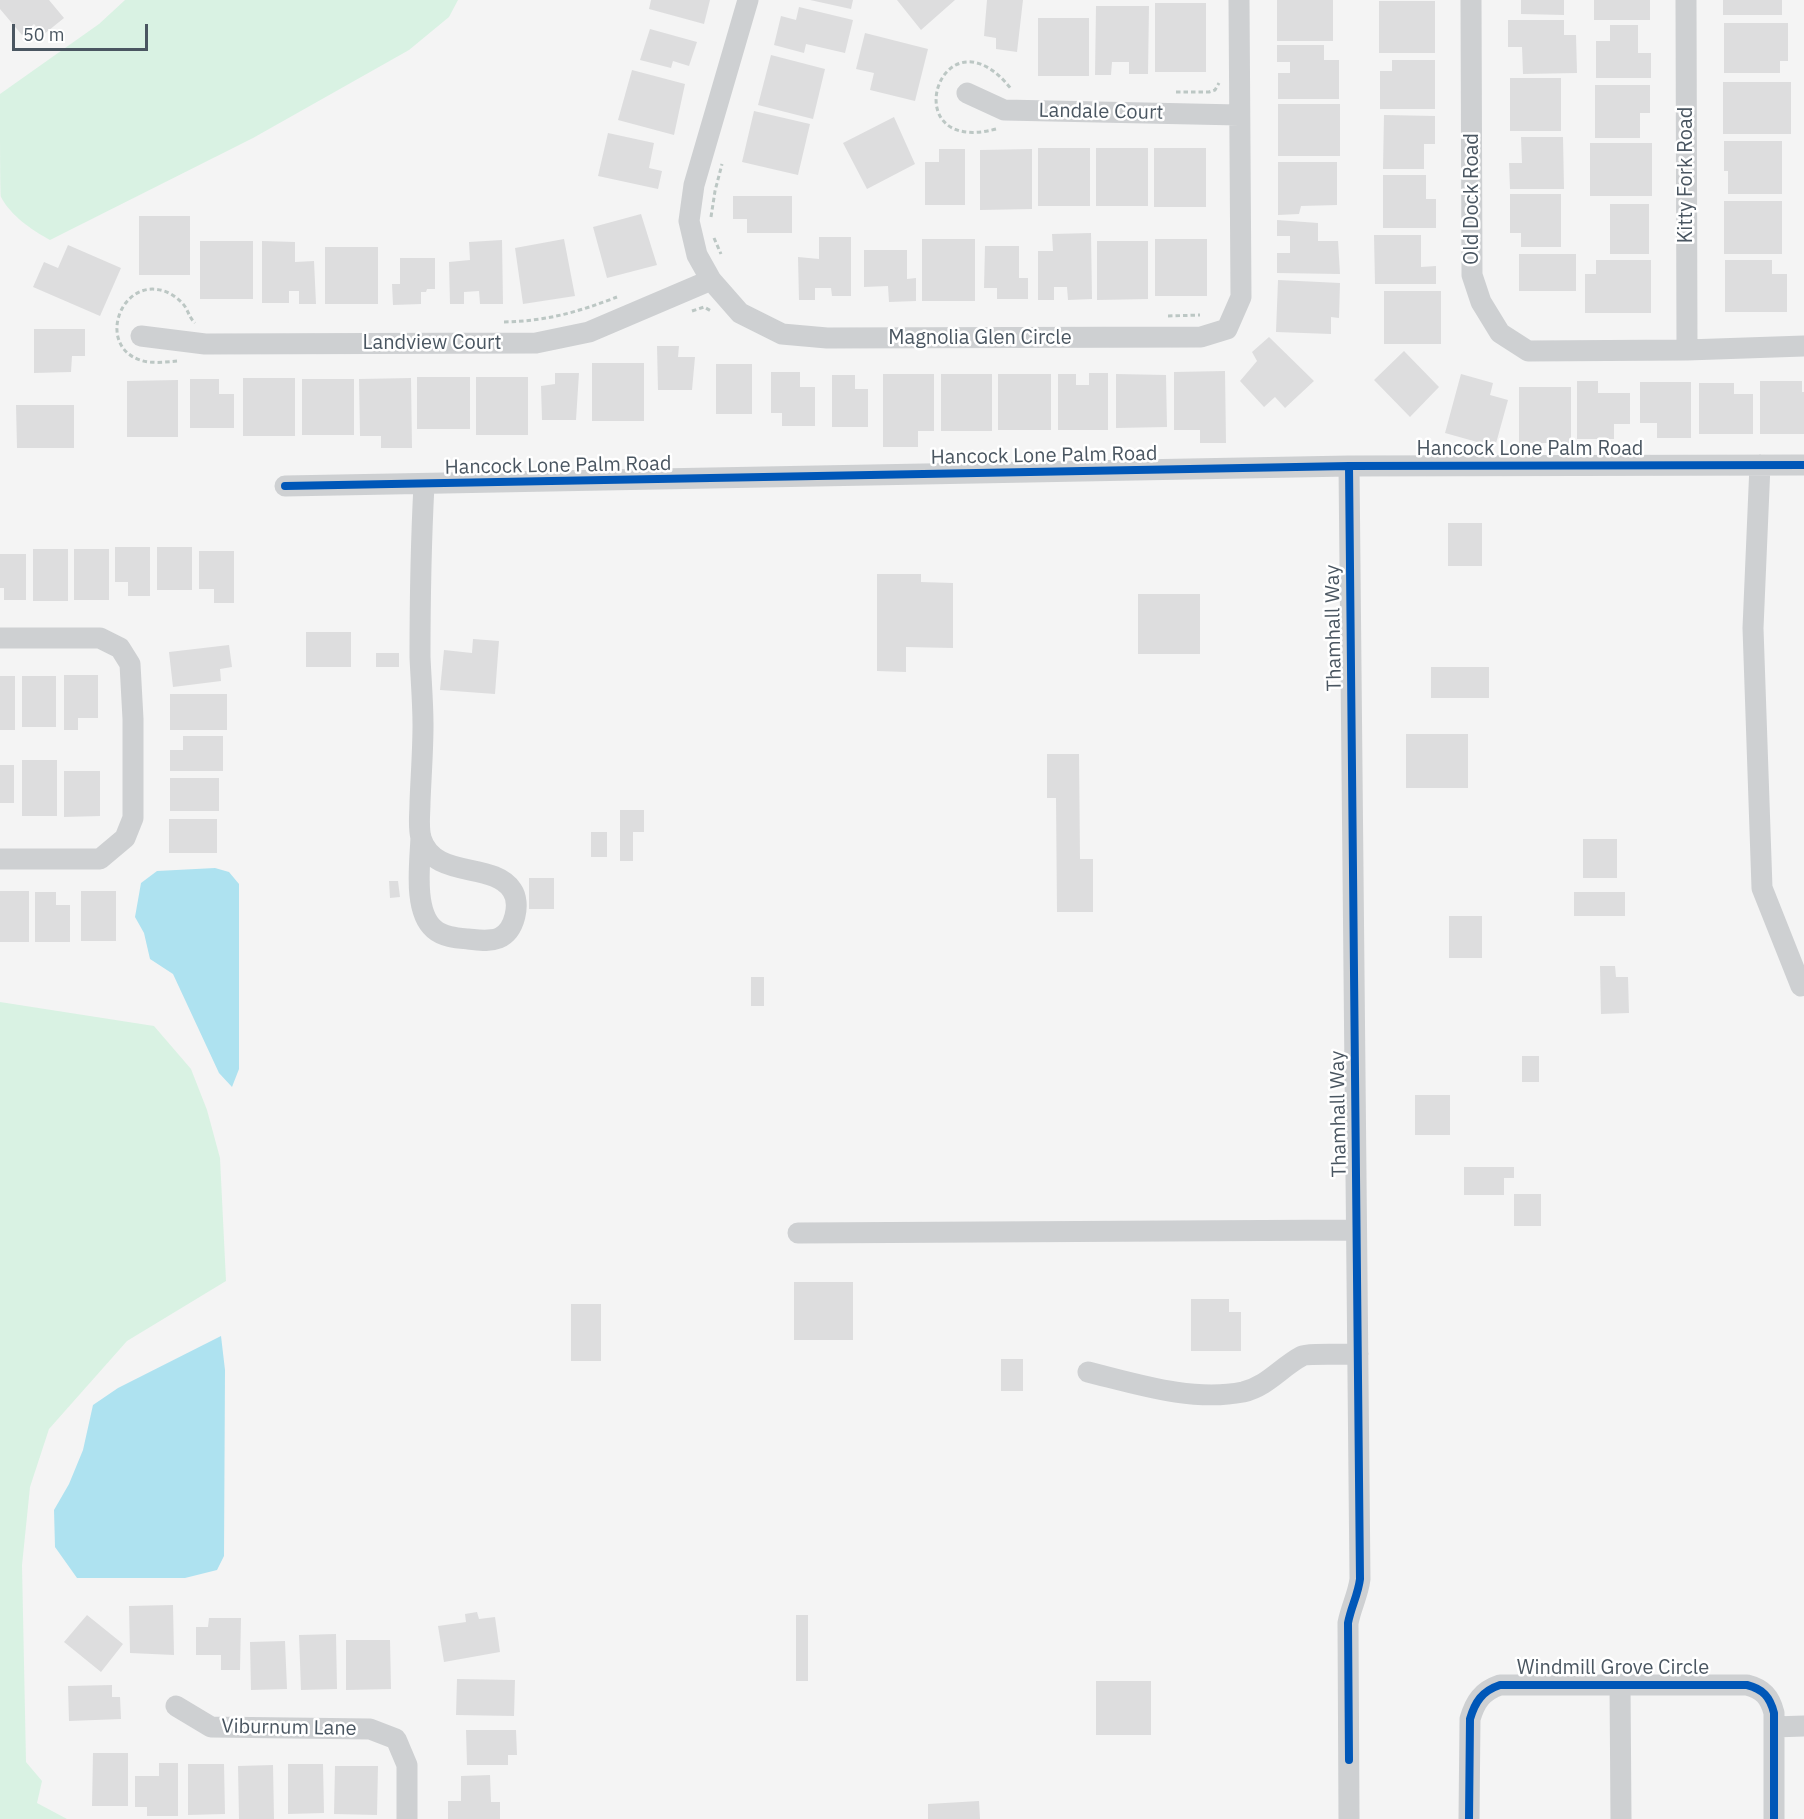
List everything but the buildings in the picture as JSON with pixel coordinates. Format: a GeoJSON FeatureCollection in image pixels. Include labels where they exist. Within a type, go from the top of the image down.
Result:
{"type":"FeatureCollection","features":[{"type":"Feature","properties":{"kind":"street","name":"Magnolia Glen Circle"},"geometry":{"type":"LineString","coordinates":[[748,0],[694,185],[689,221],[697,255],[711,280],[740,313],[782,334],[827,338],[1201,338],[1227,329],[1240,297],[1239,0]]}},
{"type":"Feature","properties":{"kind":"street","name":"Old Dock Road"},"geometry":{"type":"LineString","coordinates":[[1471,0],[1472,274],[1480,302],[1500,333],[1528,351],[1687,350],[1804,346]]}},
{"type":"Feature","properties":{"kind":"street","name":"Kitty Fork Road"},"geometry":{"type":"LineString","coordinates":[[1686,0],[1687,350]]}},
{"type":"Feature","properties":{"kind":"street","name":"Landale Court"},"geometry":{"type":"LineString","coordinates":[[967,93],[1004,110],[1239,115]]}},
{"type":"Feature","properties":{"kind":"street","name":"Landview Court"},"geometry":{"type":"LineString","coordinates":[[141,336],[205,344],[536,343],[590,332],[711,280]]}},
{"type":"Feature","properties":{"kind":"street"},"geometry":{"type":"LineString","coordinates":[[1760,465],[1753,628],[1762,888],[1801,986]]}},
{"type":"Feature","properties":{"kind":"street","name":"Hancock Lone Palm Road"},"geometry":{"type":"LineString","coordinates":[[285,486],[1349,466],[1804,465]]}},
{"type":"Feature","properties":{"kind":"street","name":"Thamhall Way"},"geometry":{"type":"LineString","coordinates":[[1349,466],[1360,1579],[1348,1623],[1349,1819]]}},
{"type":"Feature","properties":{"kind":"street"},"geometry":{"type":"LineString","coordinates":[[421,837],[430,853],[450,866],[497,878],[513,891],[515,914],[511,927],[502,937],[487,941],[448,937],[434,929],[426,918],[422,905],[420,892],[423,723],[421,561],[424,485]]}},
{"type":"Feature","properties":{"kind":"street"},"geometry":{"type":"LineString","coordinates":[[0,638],[100,638],[120,648],[130,664],[133,719],[133,818],[125,838],[100,859],[0,859]]}},
{"type":"Feature","properties":{"kind":"street"},"geometry":{"type":"LineString","coordinates":[[798,1233],[1356,1230]]}},
{"type":"Feature","properties":{"kind":"street"},"geometry":{"type":"LineString","coordinates":[[1088,1372],[1170,1391],[1209,1394],[1244,1392],[1266,1383],[1304,1354],[1358,1354]]}},
{"type":"Feature","properties":{"kind":"street"},"geometry":{"type":"LineString","coordinates":[[1620,1684],[1621,1819]]}},
{"type":"Feature","properties":{"kind":"street","name":"Windmill Grove Circle"},"geometry":{"type":"LineString","coordinates":[[1469,1819],[1470,1719],[1473,1707],[1489,1689],[1500,1685],[1620,1684],[1746,1685],[1766,1694],[1771,1703],[1774,1727],[1774,1819]]}},
{"type":"Feature","properties":{"kind":"street","name":"Viburnum Lane"},"geometry":{"type":"LineString","coordinates":[[176,1706],[211,1727],[370,1729],[396,1739],[407,1764],[408,1819]]}},
{"type":"Feature","properties":{"kind":"street"},"geometry":{"type":"LineString","coordinates":[[1774,1727],[1804,1726]]}},
{"type":"Feature","properties":{"kind":"path"},"geometry":{"type":"LineString","coordinates":[[997,129],[975,134],[956,130],[948,124],[941,117],[938,109],[936,93],[938,83],[949,67],[956,63],[982,62],[998,74],[1013,92]]}},
{"type":"Feature","properties":{"kind":"path"},"geometry":{"type":"LineString","coordinates":[[1173,92],[1215,90],[1220,74]]}},
{"type":"Feature","properties":{"kind":"path"},"geometry":{"type":"LineString","coordinates":[[710,222],[724,158]]}},
{"type":"Feature","properties":{"kind":"path"},"geometry":{"type":"LineString","coordinates":[[713,234],[723,260]]}},
{"type":"Feature","properties":{"kind":"path"},"geometry":{"type":"LineString","coordinates":[[1167,316],[1207,313]]}},
{"type":"Feature","properties":{"kind":"green space"},"geometry":{"type":"Polygon","coordinates":[[[125,0],[458,0],[449,17],[409,50],[253,138],[50,240],[16,216],[1,197],[0,94],[99,24],[125,0]]]}},
{"type":"Feature","properties":{"kind":"green space"},"geometry":{"type":"Polygon","coordinates":[[[0,1002],[154,1026],[191,1069],[207,1110],[220,1158],[226,1281],[127,1341],[49,1429],[30,1487],[22,1565],[26,1762],[42,1781],[37,1803],[67,1819],[0,1819],[0,1002]]]}},
{"type":"Feature","properties":{"kind":"water"},"geometry":{"type":"Polygon","coordinates":[[[215,868],[229,872],[239,884],[239,1069],[232,1087],[219,1073],[173,974],[150,959],[144,933],[135,917],[141,883],[157,871],[215,868]]]}},
{"type":"Feature","properties":{"kind":"water"},"geometry":{"type":"Polygon","coordinates":[[[221,1336],[225,1370],[224,1556],[217,1570],[185,1578],[77,1578],[55,1547],[54,1510],[69,1484],[83,1450],[93,1405],[118,1388],[221,1336]]]}},
{"type":"Feature","properties":{"kind":"cycle path"},"geometry":{"type":"LineString","coordinates":[[285,486],[1349,466],[1804,465]]}},
{"type":"Feature","properties":{"kind":"cycle path"},"geometry":{"type":"LineString","coordinates":[[1349,466],[1360,1579],[1348,1623],[1349,1760]]}},
{"type":"Feature","properties":{"kind":"cycle path"},"geometry":{"type":"LineString","coordinates":[[1469,1819],[1470,1719],[1480,1698],[1488,1690],[1500,1685],[1747,1685],[1762,1691],[1768,1698],[1774,1713],[1774,1819]]}}]}
